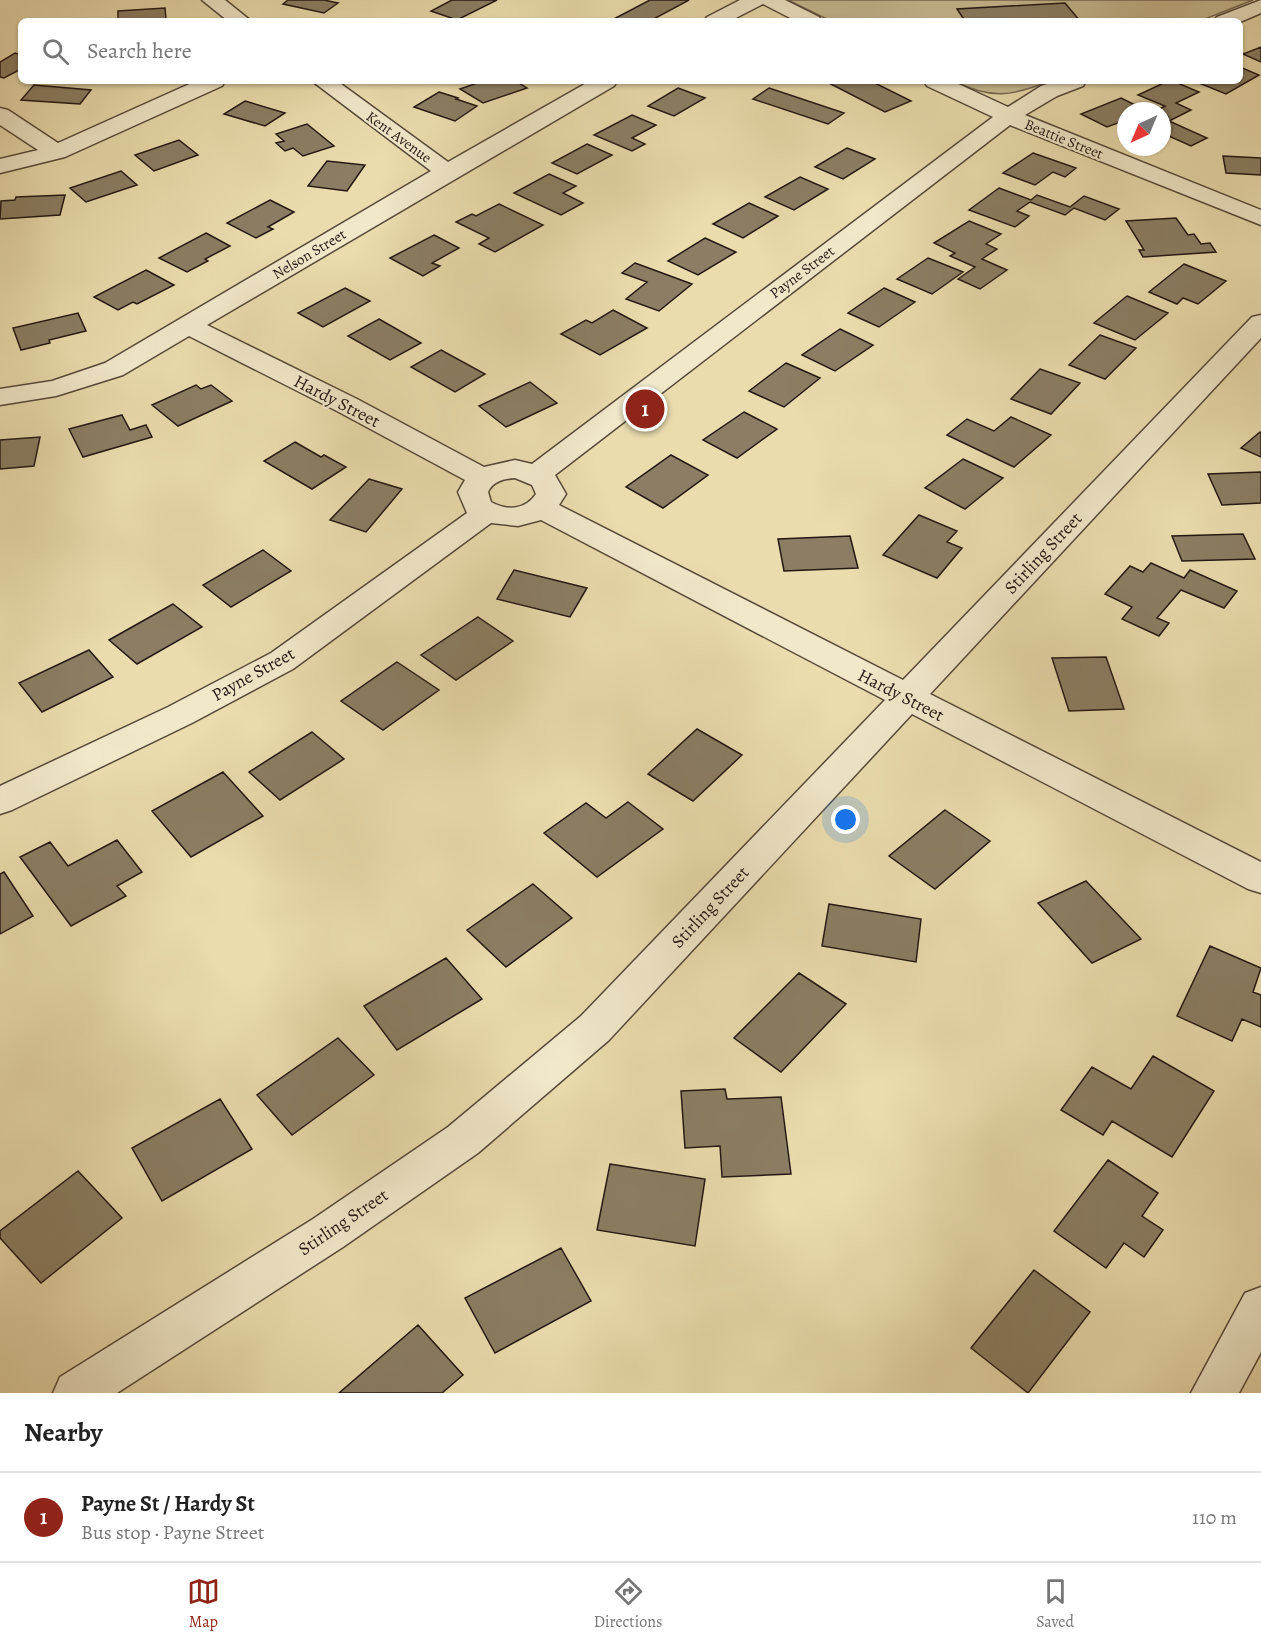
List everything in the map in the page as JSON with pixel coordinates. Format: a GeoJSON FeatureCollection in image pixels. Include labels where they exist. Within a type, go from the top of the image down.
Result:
{"type":"FeatureCollection","features":[{"type":"Feature","properties":{"kind":"street"},"geometry":{"type":"LineString","coordinates":[[212,0],[237,18]]}},
{"type":"Feature","properties":{"kind":"street"},"geometry":{"type":"LineString","coordinates":[[720,18],[756,0]]}},
{"type":"Feature","properties":{"kind":"street"},"geometry":{"type":"LineString","coordinates":[[769,0],[806,18]]}},
{"type":"Feature","properties":{"kind":"street"},"geometry":{"type":"LineString","coordinates":[[1231,18],[1261,6]]}},
{"type":"Feature","properties":{"kind":"street"},"geometry":{"type":"LineString","coordinates":[[0,166],[57,152],[207,84]]}},
{"type":"Feature","properties":{"kind":"street","name":"Kent Avenue"},"geometry":{"type":"LineString","coordinates":[[327,84],[447,172]]}},
{"type":"Feature","properties":{"kind":"street","name":"Nelson Street"},"geometry":{"type":"LineString","coordinates":[[0,397],[56,388],[114,369],[601,84]]}},
{"type":"Feature","properties":{"kind":"street","name":"Beattie Street"},"geometry":{"type":"LineString","coordinates":[[941,84],[1008,116],[1261,218]]}},
{"type":"Feature","properties":{"kind":"street","name":"Payne Street"},"geometry":{"type":"LineString","coordinates":[[537,474],[1008,116],[1049,92],[1069,84]]}},
{"type":"Feature","properties":{"kind":"street"},"geometry":{"type":"LineString","coordinates":[[0,115],[57,152]]}},
{"type":"Feature","properties":{"kind":"street","name":"Stirling Street"},"geometry":{"type":"LineString","coordinates":[[76,1393],[328,1233],[463,1140],[595,1028],[1261,323]]}},
{"type":"Feature","properties":{"kind":"street","name":"Hardy Street"},"geometry":{"type":"LineString","coordinates":[[190,326],[347,405],[483,478]]}},
{"type":"Feature","properties":{"kind":"street"},"geometry":{"type":"LineString","coordinates":[[515,469],[537,474],[549,487],[550,494],[541,508],[532,514],[508,518],[486,513],[473,500],[473,492],[483,478],[492,473],[515,469]]}},
{"type":"Feature","properties":{"kind":"street","name":"Hardy Street"},"geometry":{"type":"LineString","coordinates":[[541,508],[1261,879]]}},
{"type":"Feature","properties":{"kind":"street","name":"Payne Street"},"geometry":{"type":"LineString","coordinates":[[0,801],[180,715],[282,661],[486,513]]}},
{"type":"Feature","properties":{"kind":"street"},"geometry":{"type":"LineString","coordinates":[[1214,1393],[1261,1308]]}},
{"type":"Feature","properties":{"kind":"shaded area"},"geometry":{"type":"Polygon","coordinates":[[[788,0],[1253,0],[1208,18],[825,18],[788,0]]]}},
{"type":"Feature","properties":{"kind":"shaded area"},"geometry":{"type":"Polygon","coordinates":[[[960,84],[1041,84],[1002,94],[960,84]]]}},
{"type":"Feature","properties":{"kind":"building"},"geometry":{"type":"Polygon","coordinates":[[[288,0],[324,0],[338,3],[324,13],[283,4],[288,0]]]}},
{"type":"Feature","properties":{"kind":"building"},"geometry":{"type":"Polygon","coordinates":[[[452,0],[497,0],[461,18],[451,18],[431,11],[452,0]]]}},
{"type":"Feature","properties":{"kind":"building"},"geometry":{"type":"Polygon","coordinates":[[[650,0],[689,0],[656,18],[616,18],[650,0]]]}},
{"type":"Feature","properties":{"kind":"building"},"geometry":{"type":"Polygon","coordinates":[[[1065,3],[1078,18],[963,18],[957,9],[1065,3]]]}},
{"type":"Feature","properties":{"kind":"building"},"geometry":{"type":"Polygon","coordinates":[[[165,8],[166,18],[118,18],[118,11],[165,8]]]}},
{"type":"Feature","properties":{"kind":"building"},"geometry":{"type":"Polygon","coordinates":[[[1261,47],[1261,62],[1243,54],[1261,47]]]}},
{"type":"Feature","properties":{"kind":"building"},"geometry":{"type":"Polygon","coordinates":[[[15,53],[18,54],[18,71],[4,78],[0,77],[0,62],[15,53]]]}},
{"type":"Feature","properties":{"kind":"building"},"geometry":{"type":"Polygon","coordinates":[[[1243,68],[1259,75],[1226,94],[1201,84],[1243,84],[1243,68]]]}},
{"type":"Feature","properties":{"kind":"building"},"geometry":{"type":"Polygon","coordinates":[[[474,84],[521,84],[527,88],[483,103],[460,89],[474,84]]]}},
{"type":"Feature","properties":{"kind":"building"},"geometry":{"type":"Polygon","coordinates":[[[831,84],[877,84],[911,101],[885,112],[831,84]]]}},
{"type":"Feature","properties":{"kind":"building"},"geometry":{"type":"Polygon","coordinates":[[[1162,84],[1180,84],[1199,92],[1176,103],[1191,110],[1171,120],[1171,102],[1155,102],[1138,95],[1162,84]]]}},
{"type":"Feature","properties":{"kind":"building"},"geometry":{"type":"Polygon","coordinates":[[[34,85],[91,90],[80,104],[21,100],[34,85]]]}},
{"type":"Feature","properties":{"kind":"building"},"geometry":{"type":"Polygon","coordinates":[[[678,88],[705,98],[674,116],[648,106],[678,88]]]}},
{"type":"Feature","properties":{"kind":"building"},"geometry":{"type":"Polygon","coordinates":[[[769,88],[844,113],[828,124],[753,99],[769,88]]]}},
{"type":"Feature","properties":{"kind":"building"},"geometry":{"type":"Polygon","coordinates":[[[439,92],[477,106],[455,121],[414,107],[439,92]]]}},
{"type":"Feature","properties":{"kind":"building"},"geometry":{"type":"Polygon","coordinates":[[[1121,98],[1129,102],[1117,102],[1117,123],[1107,127],[1081,114],[1121,98]]]}},
{"type":"Feature","properties":{"kind":"building"},"geometry":{"type":"Polygon","coordinates":[[[245,101],[285,113],[265,126],[224,114],[245,101]]]}},
{"type":"Feature","properties":{"kind":"building"},"geometry":{"type":"Polygon","coordinates":[[[632,115],[656,125],[632,138],[645,144],[632,151],[594,135],[632,115]]]}},
{"type":"Feature","properties":{"kind":"building"},"geometry":{"type":"Polygon","coordinates":[[[1171,122],[1207,138],[1191,146],[1171,137],[1171,122]]]}},
{"type":"Feature","properties":{"kind":"building"},"geometry":{"type":"Polygon","coordinates":[[[307,124],[334,146],[303,156],[293,148],[285,151],[276,143],[284,141],[276,134],[307,124]]]}},
{"type":"Feature","properties":{"kind":"building"},"geometry":{"type":"Polygon","coordinates":[[[179,140],[198,155],[154,171],[135,155],[179,140]]]}},
{"type":"Feature","properties":{"kind":"building"},"geometry":{"type":"Polygon","coordinates":[[[587,144],[612,155],[577,174],[552,163],[587,144]]]}},
{"type":"Feature","properties":{"kind":"building"},"geometry":{"type":"Polygon","coordinates":[[[847,148],[875,159],[843,179],[815,167],[847,148]]]}},
{"type":"Feature","properties":{"kind":"building"},"geometry":{"type":"Polygon","coordinates":[[[1033,153],[1076,168],[1065,177],[1053,172],[1035,185],[1003,173],[1033,153]]]}},
{"type":"Feature","properties":{"kind":"building"},"geometry":{"type":"Polygon","coordinates":[[[1223,156],[1261,158],[1261,175],[1226,173],[1223,156]]]}},
{"type":"Feature","properties":{"kind":"building"},"geometry":{"type":"Polygon","coordinates":[[[327,161],[365,165],[347,191],[308,186],[327,161]]]}},
{"type":"Feature","properties":{"kind":"building"},"geometry":{"type":"Polygon","coordinates":[[[121,171],[137,185],[86,202],[70,188],[121,171]]]}},
{"type":"Feature","properties":{"kind":"building"},"geometry":{"type":"Polygon","coordinates":[[[549,174],[576,186],[563,193],[583,203],[561,215],[514,193],[549,174]]]}},
{"type":"Feature","properties":{"kind":"building"},"geometry":{"type":"Polygon","coordinates":[[[800,177],[828,189],[794,210],[765,197],[800,177]]]}},
{"type":"Feature","properties":{"kind":"building"},"geometry":{"type":"Polygon","coordinates":[[[999,188],[1031,200],[1037,195],[1070,207],[1084,196],[1119,209],[1105,220],[1074,208],[1065,215],[1030,202],[1017,211],[1029,216],[1015,227],[969,210],[999,188]]]}},
{"type":"Feature","properties":{"kind":"building"},"geometry":{"type":"Polygon","coordinates":[[[65,195],[60,215],[0,219],[1,201],[15,200],[16,197],[65,195]]]}},
{"type":"Feature","properties":{"kind":"building"},"geometry":{"type":"Polygon","coordinates":[[[270,200],[294,212],[268,227],[273,229],[256,238],[227,223],[270,200]]]}},
{"type":"Feature","properties":{"kind":"building"},"geometry":{"type":"Polygon","coordinates":[[[749,203],[778,216],[743,238],[713,224],[749,203]]]}},
{"type":"Feature","properties":{"kind":"building"},"geometry":{"type":"Polygon","coordinates":[[[499,204],[543,225],[495,252],[479,244],[489,238],[456,222],[472,214],[476,216],[499,204]]]}},
{"type":"Feature","properties":{"kind":"building"},"geometry":{"type":"Polygon","coordinates":[[[1176,218],[1188,235],[1194,234],[1201,244],[1210,243],[1216,252],[1143,257],[1139,250],[1144,250],[1126,221],[1176,218]]]}},
{"type":"Feature","properties":{"kind":"building"},"geometry":{"type":"Polygon","coordinates":[[[969,221],[1001,234],[986,244],[997,249],[982,259],[1007,270],[980,289],[958,279],[975,267],[950,256],[955,253],[934,243],[969,221]]]}},
{"type":"Feature","properties":{"kind":"building"},"geometry":{"type":"Polygon","coordinates":[[[206,233],[230,246],[205,259],[208,261],[187,272],[159,258],[206,233]]]}},
{"type":"Feature","properties":{"kind":"building"},"geometry":{"type":"Polygon","coordinates":[[[434,235],[459,248],[432,263],[440,266],[423,276],[390,258],[434,235]]]}},
{"type":"Feature","properties":{"kind":"building"},"geometry":{"type":"Polygon","coordinates":[[[705,238],[736,252],[698,275],[668,261],[705,238]]]}},
{"type":"Feature","properties":{"kind":"building"},"geometry":{"type":"Polygon","coordinates":[[[928,258],[963,272],[932,294],[897,279],[928,258]]]}},
{"type":"Feature","properties":{"kind":"building"},"geometry":{"type":"Polygon","coordinates":[[[635,263],[692,284],[659,311],[626,299],[647,282],[622,273],[635,263]]]}},
{"type":"Feature","properties":{"kind":"building"},"geometry":{"type":"Polygon","coordinates":[[[1184,264],[1226,281],[1198,304],[1183,298],[1177,304],[1149,292],[1184,264]]]}},
{"type":"Feature","properties":{"kind":"building"},"geometry":{"type":"Polygon","coordinates":[[[146,270],[174,285],[137,304],[133,302],[118,310],[94,297],[146,270]]]}},
{"type":"Feature","properties":{"kind":"building"},"geometry":{"type":"Polygon","coordinates":[[[345,288],[370,301],[323,327],[298,313],[345,288]]]}},
{"type":"Feature","properties":{"kind":"building"},"geometry":{"type":"Polygon","coordinates":[[[884,288],[915,302],[879,327],[848,313],[884,288]]]}},
{"type":"Feature","properties":{"kind":"building"},"geometry":{"type":"Polygon","coordinates":[[[1127,296],[1168,313],[1135,340],[1094,323],[1127,296]]]}},
{"type":"Feature","properties":{"kind":"building"},"geometry":{"type":"Polygon","coordinates":[[[613,310],[647,328],[600,355],[561,334],[586,320],[592,323],[613,310]]]}},
{"type":"Feature","properties":{"kind":"building"},"geometry":{"type":"Polygon","coordinates":[[[78,313],[86,331],[21,350],[13,328],[78,313]]]}},
{"type":"Feature","properties":{"kind":"building"},"geometry":{"type":"Polygon","coordinates":[[[379,319],[421,343],[390,360],[348,336],[379,319]]]}},
{"type":"Feature","properties":{"kind":"building"},"geometry":{"type":"Polygon","coordinates":[[[840,329],[873,345],[835,371],[802,355],[840,329]]]}},
{"type":"Feature","properties":{"kind":"building"},"geometry":{"type":"Polygon","coordinates":[[[1100,335],[1136,348],[1105,379],[1069,365],[1100,335]]]}},
{"type":"Feature","properties":{"kind":"building"},"geometry":{"type":"Polygon","coordinates":[[[441,350],[485,374],[455,392],[411,367],[441,350]]]}},
{"type":"Feature","properties":{"kind":"building"},"geometry":{"type":"Polygon","coordinates":[[[786,363],[820,378],[784,407],[749,391],[786,363]]]}},
{"type":"Feature","properties":{"kind":"building"},"geometry":{"type":"Polygon","coordinates":[[[1040,369],[1080,383],[1051,414],[1011,399],[1040,369]]]}},
{"type":"Feature","properties":{"kind":"building"},"geometry":{"type":"Polygon","coordinates":[[[530,382],[557,403],[506,427],[479,406],[530,382]]]}},
{"type":"Feature","properties":{"kind":"building"},"geometry":{"type":"Polygon","coordinates":[[[196,385],[201,389],[211,385],[232,401],[178,426],[152,405],[196,385]]]}},
{"type":"Feature","properties":{"kind":"building"},"geometry":{"type":"Polygon","coordinates":[[[744,412],[777,429],[737,458],[703,440],[744,412]]]}},
{"type":"Feature","properties":{"kind":"building"},"geometry":{"type":"Polygon","coordinates":[[[122,415],[130,430],[146,425],[152,437],[83,457],[69,429],[122,415]]]}},
{"type":"Feature","properties":{"kind":"building"},"geometry":{"type":"Polygon","coordinates":[[[1011,417],[1051,435],[1014,467],[947,435],[967,419],[994,431],[1011,417]]]}},
{"type":"Feature","properties":{"kind":"building"},"geometry":{"type":"Polygon","coordinates":[[[1261,433],[1261,457],[1241,448],[1261,433]]]}},
{"type":"Feature","properties":{"kind":"building"},"geometry":{"type":"Polygon","coordinates":[[[40,437],[34,466],[0,469],[0,440],[40,437]]]}},
{"type":"Feature","properties":{"kind":"building"},"geometry":{"type":"Polygon","coordinates":[[[295,442],[321,457],[324,455],[346,467],[312,489],[264,461],[295,442]]]}},
{"type":"Feature","properties":{"kind":"building"},"geometry":{"type":"Polygon","coordinates":[[[671,455],[708,475],[663,508],[626,487],[671,455]]]}},
{"type":"Feature","properties":{"kind":"building"},"geometry":{"type":"Polygon","coordinates":[[[963,459],[1003,478],[965,509],[925,488],[963,459]]]}},
{"type":"Feature","properties":{"kind":"building"},"geometry":{"type":"Polygon","coordinates":[[[1261,472],[1261,503],[1222,505],[1208,474],[1261,472]]]}},
{"type":"Feature","properties":{"kind":"building"},"geometry":{"type":"Polygon","coordinates":[[[369,479],[402,489],[366,532],[330,520],[369,479]]]}},
{"type":"Feature","properties":{"kind":"building"},"geometry":{"type":"Polygon","coordinates":[[[919,515],[957,531],[947,542],[962,548],[937,578],[883,555],[919,515]]]}},
{"type":"Feature","properties":{"kind":"building"},"geometry":{"type":"Polygon","coordinates":[[[1243,534],[1255,559],[1182,561],[1172,536],[1243,534]]]}},
{"type":"Feature","properties":{"kind":"building"},"geometry":{"type":"Polygon","coordinates":[[[850,536],[858,568],[784,571],[778,539],[850,536]]]}},
{"type":"Feature","properties":{"kind":"building"},"geometry":{"type":"Polygon","coordinates":[[[263,550],[291,571],[231,607],[203,585],[263,550]]]}},
{"type":"Feature","properties":{"kind":"building"},"geometry":{"type":"Polygon","coordinates":[[[1151,563],[1184,578],[1190,570],[1237,591],[1224,608],[1181,590],[1157,618],[1169,623],[1159,636],[1122,619],[1132,607],[1105,594],[1130,566],[1143,572],[1151,563]]]}},
{"type":"Feature","properties":{"kind":"building"},"geometry":{"type":"Polygon","coordinates":[[[514,570],[587,588],[570,617],[497,599],[514,570]]]}},
{"type":"Feature","properties":{"kind":"building"},"geometry":{"type":"Polygon","coordinates":[[[173,604],[202,627],[137,664],[109,640],[173,604]]]}},
{"type":"Feature","properties":{"kind":"building"},"geometry":{"type":"Polygon","coordinates":[[[478,617],[513,641],[456,680],[421,655],[478,617]]]}},
{"type":"Feature","properties":{"kind":"building"},"geometry":{"type":"Polygon","coordinates":[[[89,650],[113,677],[42,712],[19,683],[89,650]]]}},
{"type":"Feature","properties":{"kind":"building"},"geometry":{"type":"Polygon","coordinates":[[[1106,657],[1124,709],[1069,711],[1052,658],[1106,657]]]}},
{"type":"Feature","properties":{"kind":"building"},"geometry":{"type":"Polygon","coordinates":[[[397,662],[439,690],[383,730],[341,701],[397,662]]]}},
{"type":"Feature","properties":{"kind":"building"},"geometry":{"type":"Polygon","coordinates":[[[697,729],[742,755],[693,801],[648,774],[697,729]]]}},
{"type":"Feature","properties":{"kind":"building"},"geometry":{"type":"Polygon","coordinates":[[[312,732],[344,759],[280,800],[249,772],[312,732]]]}},
{"type":"Feature","properties":{"kind":"building"},"geometry":{"type":"Polygon","coordinates":[[[223,772],[263,816],[191,857],[152,811],[223,772]]]}},
{"type":"Feature","properties":{"kind":"building"},"geometry":{"type":"Polygon","coordinates":[[[628,802],[663,829],[597,877],[544,833],[586,803],[606,818],[628,802]]]}},
{"type":"Feature","properties":{"kind":"building"},"geometry":{"type":"Polygon","coordinates":[[[945,810],[990,841],[935,889],[889,856],[945,810]]]}},
{"type":"Feature","properties":{"kind":"building"},"geometry":{"type":"Polygon","coordinates":[[[117,840],[142,872],[117,886],[126,896],[71,926],[20,857],[50,842],[68,866],[117,840]]]}},
{"type":"Feature","properties":{"kind":"building"},"geometry":{"type":"Polygon","coordinates":[[[4,872],[33,916],[0,934],[0,874],[4,872]]]}},
{"type":"Feature","properties":{"kind":"building"},"geometry":{"type":"Polygon","coordinates":[[[1086,881],[1141,939],[1092,963],[1038,903],[1086,881]]]}},
{"type":"Feature","properties":{"kind":"building"},"geometry":{"type":"Polygon","coordinates":[[[533,884],[572,918],[506,967],[467,930],[533,884]]]}},
{"type":"Feature","properties":{"kind":"building"},"geometry":{"type":"Polygon","coordinates":[[[829,904],[921,919],[916,962],[822,946],[829,904]]]}},
{"type":"Feature","properties":{"kind":"building"},"geometry":{"type":"Polygon","coordinates":[[[1210,946],[1261,968],[1253,992],[1261,995],[1261,1027],[1242,1019],[1232,1041],[1177,1016],[1210,946]]]}},
{"type":"Feature","properties":{"kind":"building"},"geometry":{"type":"Polygon","coordinates":[[[446,958],[482,999],[397,1050],[364,1006],[446,958]]]}},
{"type":"Feature","properties":{"kind":"building"},"geometry":{"type":"Polygon","coordinates":[[[799,973],[846,1004],[781,1072],[734,1038],[799,973]]]}},
{"type":"Feature","properties":{"kind":"building"},"geometry":{"type":"Polygon","coordinates":[[[338,1038],[374,1075],[292,1135],[257,1095],[338,1038]]]}},
{"type":"Feature","properties":{"kind":"building"},"geometry":{"type":"Polygon","coordinates":[[[1153,1056],[1214,1091],[1172,1157],[1112,1121],[1103,1135],[1061,1110],[1092,1067],[1131,1089],[1153,1056]]]}},
{"type":"Feature","properties":{"kind":"building"},"geometry":{"type":"Polygon","coordinates":[[[725,1089],[727,1099],[781,1097],[791,1174],[722,1177],[720,1146],[685,1148],[681,1091],[725,1089]]]}},
{"type":"Feature","properties":{"kind":"building"},"geometry":{"type":"Polygon","coordinates":[[[220,1099],[252,1149],[162,1201],[132,1148],[220,1099]]]}},
{"type":"Feature","properties":{"kind":"building"},"geometry":{"type":"Polygon","coordinates":[[[1108,1160],[1158,1193],[1142,1216],[1163,1230],[1144,1257],[1124,1243],[1106,1268],[1054,1231],[1108,1160]]]}},
{"type":"Feature","properties":{"kind":"building"},"geometry":{"type":"Polygon","coordinates":[[[610,1164],[705,1179],[695,1246],[597,1230],[610,1164]]]}},
{"type":"Feature","properties":{"kind":"building"},"geometry":{"type":"Polygon","coordinates":[[[78,1171],[122,1218],[41,1283],[0,1238],[0,1231],[78,1171]]]}},
{"type":"Feature","properties":{"kind":"building"},"geometry":{"type":"Polygon","coordinates":[[[561,1248],[591,1301],[495,1353],[465,1298],[561,1248]]]}},
{"type":"Feature","properties":{"kind":"building"},"geometry":{"type":"Polygon","coordinates":[[[1034,1270],[1090,1312],[1028,1393],[971,1348],[1034,1270]]]}},
{"type":"Feature","properties":{"kind":"building"},"geometry":{"type":"Polygon","coordinates":[[[418,1325],[463,1375],[442,1393],[339,1393],[418,1325]]]}},
{"type":"Feature","properties":{"kind":"place","name":"Payne St / Hardy St"},"geometry":{"type":"Point","coordinates":[645,409]}}]}
